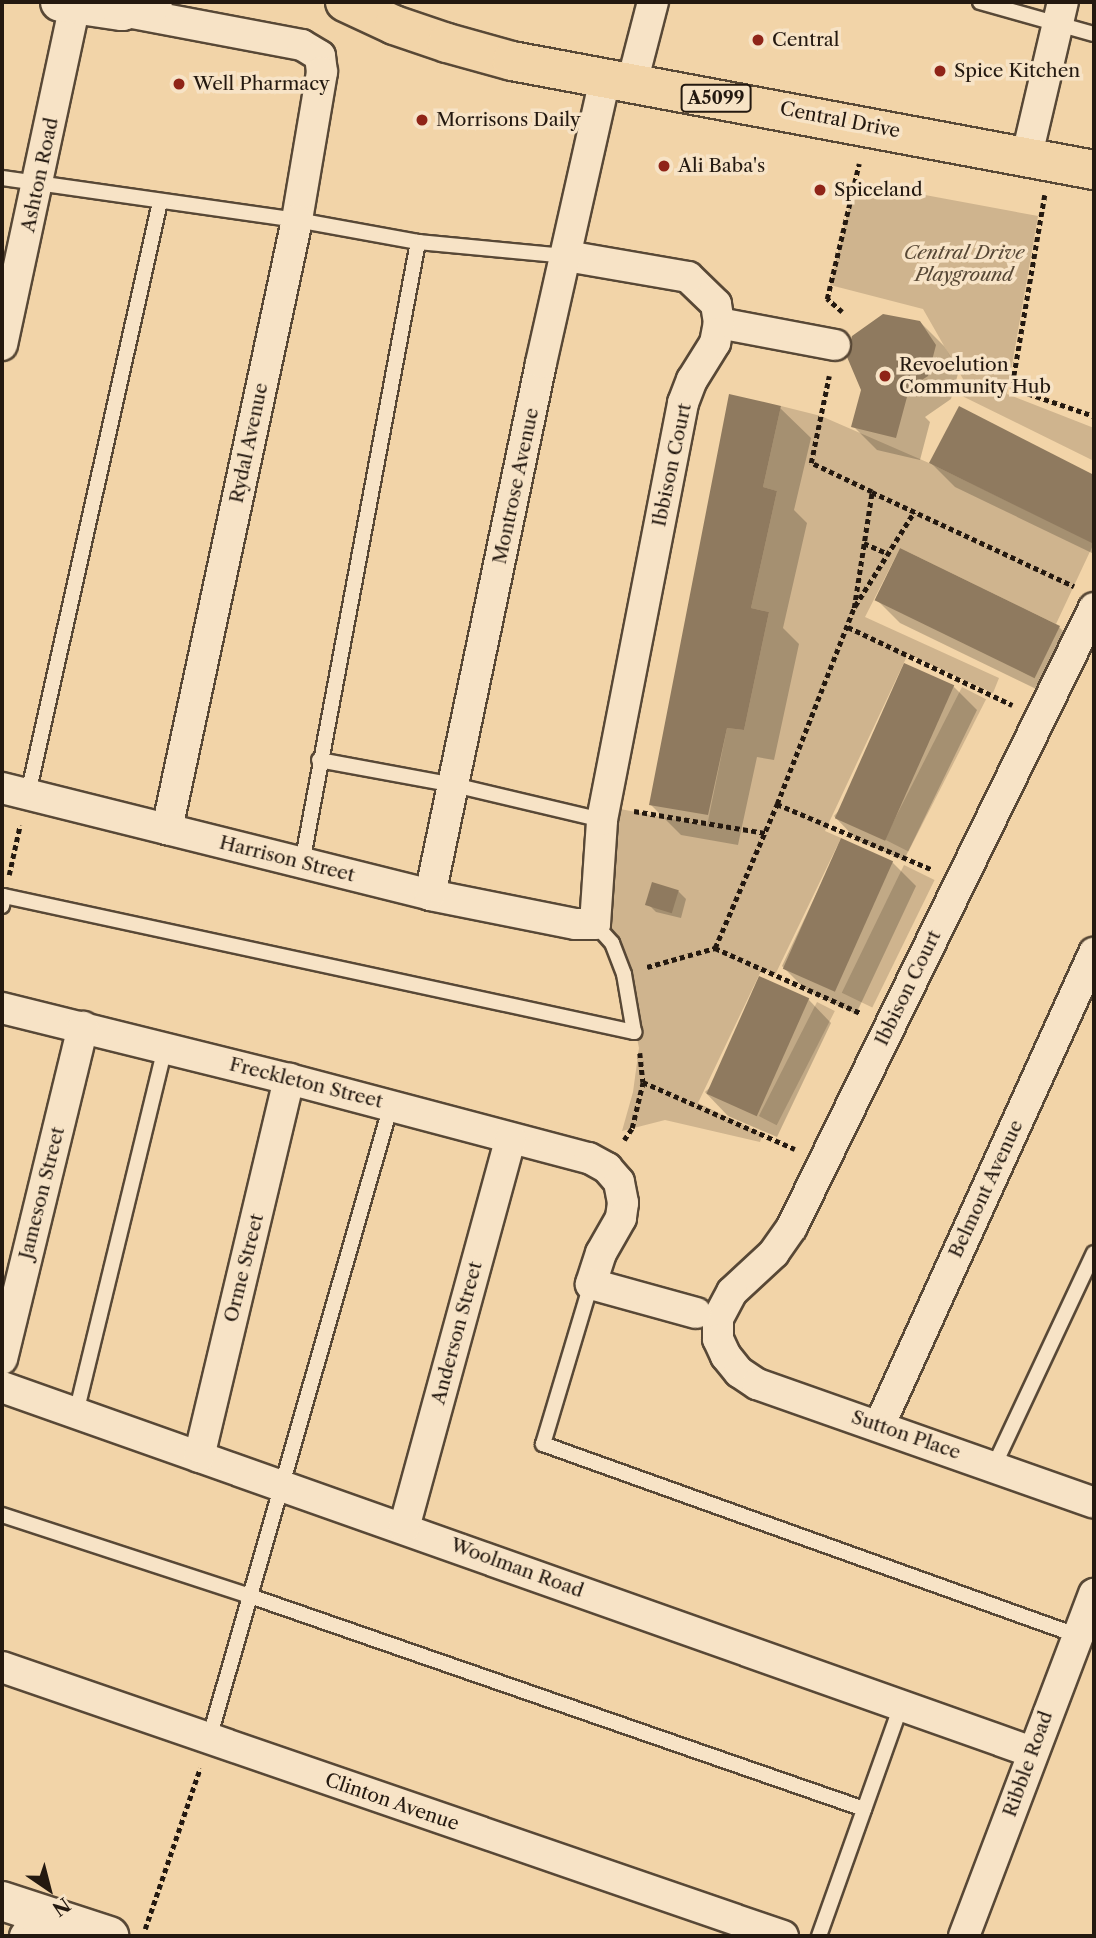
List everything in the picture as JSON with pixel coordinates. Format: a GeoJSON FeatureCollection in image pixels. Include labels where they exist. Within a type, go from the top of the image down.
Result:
{"type":"FeatureCollection","features":[{"type":"Feature","properties":{"kind":"main road","name":"Central Drive"},"geometry":{"type":"LineString","coordinates":[[345,2],[447,43],[512,61],[1094,170]]}},
{"type":"Feature","properties":{"kind":"main road"},"geometry":{"type":"LineString","coordinates":[[68,3],[137,6]]}},
{"type":"Feature","properties":{"kind":"main road"},"geometry":{"type":"LineString","coordinates":[[2,1901],[33,1925],[109,1936]]}},
{"type":"Feature","properties":{"kind":"street","name":"Montrose Avenue"},"geometry":{"type":"LineString","coordinates":[[430,895],[541,363],[567,256],[618,80],[653,2]]}},
{"type":"Feature","properties":{"kind":"street","name":"Ashton Road"},"geometry":{"type":"LineString","coordinates":[[2,345],[39,183],[68,3]]}},
{"type":"Feature","properties":{"kind":"street","name":"Rydal Avenue"},"geometry":{"type":"LineString","coordinates":[[137,6],[302,45],[320,56],[322,72],[297,220],[167,829]]}},
{"type":"Feature","properties":{"kind":"street"},"geometry":{"type":"LineString","coordinates":[[1039,158],[1061,12]]}},
{"type":"Feature","properties":{"kind":"street"},"geometry":{"type":"LineString","coordinates":[[567,256],[688,277],[716,304],[719,323],[835,345]]}},
{"type":"Feature","properties":{"kind":"street","name":"Ibbison Court"},"geometry":{"type":"LineString","coordinates":[[585,924],[683,403],[692,380],[715,342],[719,323]]}},
{"type":"Feature","properties":{"kind":"street","name":"Ibbison Court"},"geometry":{"type":"LineString","coordinates":[[726,1356],[718,1339],[718,1318],[723,1307],[732,1292],[774,1253],[792,1227],[1038,717],[1088,599]]}},
{"type":"Feature","properties":{"kind":"street","name":"Harrison Street"},"geometry":{"type":"LineString","coordinates":[[15,791],[430,895],[585,924]]}},
{"type":"Feature","properties":{"kind":"street","name":"Belmont Avenue"},"geometry":{"type":"LineString","coordinates":[[879,1426],[1094,953]]}},
{"type":"Feature","properties":{"kind":"street","name":"Freckleton Street"},"geometry":{"type":"LineString","coordinates":[[2,1008],[391,1105],[589,1158],[607,1168]]}},
{"type":"Feature","properties":{"kind":"street","name":"Jameson Street"},"geometry":{"type":"LineString","coordinates":[[2,1359],[83,1027]]}},
{"type":"Feature","properties":{"kind":"street","name":"Orme Street"},"geometry":{"type":"LineString","coordinates":[[198,1457],[289,1079]]}},
{"type":"Feature","properties":{"kind":"street","name":"Anderson Street"},"geometry":{"type":"LineString","coordinates":[[404,1528],[510,1138]]}},
{"type":"Feature","properties":{"kind":"street"},"geometry":{"type":"LineString","coordinates":[[607,1168],[619,1182],[622,1211],[601,1253],[591,1284],[696,1313]]}},
{"type":"Feature","properties":{"kind":"street","name":"Sutton Place"},"geometry":{"type":"LineString","coordinates":[[726,1356],[739,1371],[757,1384],[1094,1503]]}},
{"type":"Feature","properties":{"kind":"street","name":"Woolman Road"},"geometry":{"type":"LineString","coordinates":[[2,1387],[1032,1752]]}},
{"type":"Feature","properties":{"kind":"street","name":"Ribble Road"},"geometry":{"type":"LineString","coordinates":[[964,1936],[1032,1752],[1088,1615]]}},
{"type":"Feature","properties":{"kind":"street","name":"Clinton Avenue"},"geometry":{"type":"LineString","coordinates":[[2,1667],[783,1936]]}},
{"type":"Feature","properties":{"kind":"lane"},"geometry":{"type":"LineString","coordinates":[[979,2],[1061,12],[1094,34]]}},
{"type":"Feature","properties":{"kind":"lane"},"geometry":{"type":"LineString","coordinates":[[2,178],[297,220],[418,242],[567,256]]}},
{"type":"Feature","properties":{"kind":"lane"},"geometry":{"type":"LineString","coordinates":[[15,791],[160,202]]}},
{"type":"Feature","properties":{"kind":"lane"},"geometry":{"type":"LineString","coordinates":[[302,863],[319,760],[418,242]]}},
{"type":"Feature","properties":{"kind":"lane"},"geometry":{"type":"LineString","coordinates":[[319,760],[604,813]]}},
{"type":"Feature","properties":{"kind":"lane"},"geometry":{"type":"LineString","coordinates":[[3,901],[634,1032],[624,974],[612,943],[585,924]]}},
{"type":"Feature","properties":{"kind":"lane"},"geometry":{"type":"LineString","coordinates":[[76,1413],[164,1048]]}},
{"type":"Feature","properties":{"kind":"lane"},"geometry":{"type":"LineString","coordinates":[[209,1739],[391,1105]]}},
{"type":"Feature","properties":{"kind":"lane"},"geometry":{"type":"LineString","coordinates":[[994,1466],[1094,1253]]}},
{"type":"Feature","properties":{"kind":"lane"},"geometry":{"type":"LineString","coordinates":[[591,1284],[543,1444],[1088,1615]]}},
{"type":"Feature","properties":{"kind":"lane"},"geometry":{"type":"LineString","coordinates":[[2,1515],[250,1596],[864,1810]]}},
{"type":"Feature","properties":{"kind":"lane"},"geometry":{"type":"LineString","coordinates":[[820,1936],[901,1706]]}},
{"type":"Feature","properties":{"kind":"path"},"geometry":{"type":"LineString","coordinates":[[869,126],[827,299],[842,311],[811,463],[1088,599]]}},
{"type":"Feature","properties":{"kind":"path"},"geometry":{"type":"LineString","coordinates":[[1039,158],[1012,388],[1094,416]]}},
{"type":"Feature","properties":{"kind":"path"},"geometry":{"type":"LineString","coordinates":[[715,948],[765,833],[848,627],[854,608],[872,492]]}},
{"type":"Feature","properties":{"kind":"path"},"geometry":{"type":"LineString","coordinates":[[854,608],[915,512]]}},
{"type":"Feature","properties":{"kind":"path"},"geometry":{"type":"LineString","coordinates":[[864,543],[889,554]]}},
{"type":"Feature","properties":{"kind":"path"},"geometry":{"type":"LineString","coordinates":[[848,627],[1038,717]]}},
{"type":"Feature","properties":{"kind":"path"},"geometry":{"type":"LineString","coordinates":[[3,901],[15,791]]}},
{"type":"Feature","properties":{"kind":"path"},"geometry":{"type":"LineString","coordinates":[[777,804],[959,882]]}},
{"type":"Feature","properties":{"kind":"path"},"geometry":{"type":"LineString","coordinates":[[604,813],[765,833]]}},
{"type":"Feature","properties":{"kind":"path"},"geometry":{"type":"LineString","coordinates":[[624,974],[715,948],[889,1026]]}},
{"type":"Feature","properties":{"kind":"path"},"geometry":{"type":"LineString","coordinates":[[607,1168],[632,1128],[643,1082],[634,1032]]}},
{"type":"Feature","properties":{"kind":"path"},"geometry":{"type":"LineString","coordinates":[[643,1082],[824,1162]]}},
{"type":"Feature","properties":{"kind":"path"},"geometry":{"type":"LineString","coordinates":[[143,1936],[209,1739]]}},
{"type":"Feature","properties":{"kind":"green space","name":"Central Drive Playground"},"geometry":{"type":"Polygon","coordinates":[[[855,182],[1038,216],[1007,394],[1094,428],[1094,461],[958,394],[963,379],[923,309],[830,285],[855,182]]]}},
{"type":"Feature","properties":{"kind":"green space"},"geometry":{"type":"Polygon","coordinates":[[[781,406],[821,416],[929,463],[1094,543],[1056,624],[900,548],[865,617],[999,678],[993,693],[908,654],[825,831],[841,838],[775,975],[762,969],[698,1103],[763,1134],[760,1142],[665,1120],[622,1131],[633,1092],[639,1048],[624,973],[595,924],[605,806],[707,826],[727,728],[744,730],[769,612],[751,608],[777,491],[763,487],[781,406]]]}},
{"type":"Feature","properties":{"kind":"green space"},"geometry":{"type":"Polygon","coordinates":[[[962,687],[986,699],[908,852],[884,839],[962,687]]]}},
{"type":"Feature","properties":{"kind":"green space"},"geometry":{"type":"Polygon","coordinates":[[[904,865],[935,880],[872,1008],[842,993],[904,865]]]}},
{"type":"Feature","properties":{"kind":"green space"},"geometry":{"type":"Polygon","coordinates":[[[817,1002],[835,1011],[777,1125],[759,1116],[817,1002]]]}},
{"type":"Feature","properties":{"kind":"building"},"geometry":{"type":"Polygon","coordinates":[[[883,314],[920,321],[936,345],[928,376],[900,394],[907,397],[896,438],[851,427],[861,390],[847,357],[852,336],[883,314]]]}},
{"type":"Feature","properties":{"kind":"building"},"geometry":{"type":"Polygon","coordinates":[[[729,394],[781,406],[763,487],[777,491],[751,608],[769,612],[744,730],[727,728],[708,815],[649,805],[729,394]]]}},
{"type":"Feature","properties":{"kind":"building"},"geometry":{"type":"Polygon","coordinates":[[[959,406],[1094,475],[1094,544],[929,463],[959,406]]]}},
{"type":"Feature","properties":{"kind":"building"},"geometry":{"type":"Polygon","coordinates":[[[900,548],[1060,626],[1035,678],[875,600],[900,548]]]}},
{"type":"Feature","properties":{"kind":"building"},"geometry":{"type":"Polygon","coordinates":[[[904,663],[954,685],[885,841],[835,818],[904,663]]]}},
{"type":"Feature","properties":{"kind":"building"},"geometry":{"type":"Polygon","coordinates":[[[841,838],[893,861],[835,992],[783,969],[841,838]]]}},
{"type":"Feature","properties":{"kind":"building"},"geometry":{"type":"Polygon","coordinates":[[[652,882],[679,890],[672,913],[645,905],[652,882]]]}},
{"type":"Feature","properties":{"kind":"building"},"geometry":{"type":"Polygon","coordinates":[[[759,976],[809,998],[757,1116],[707,1094],[759,976]]]}},
{"type":"Feature","properties":{"kind":"place","name":"Central"},"geometry":{"type":"Point","coordinates":[758,40]}},
{"type":"Feature","properties":{"kind":"place","name":"Spice Kitchen"},"geometry":{"type":"Point","coordinates":[940,71]}},
{"type":"Feature","properties":{"kind":"place","name":"Well Pharmacy"},"geometry":{"type":"Point","coordinates":[179,84]}},
{"type":"Feature","properties":{"kind":"place","name":"Morrisons Daily"},"geometry":{"type":"Point","coordinates":[422,120]}},
{"type":"Feature","properties":{"kind":"place","name":"Ali Baba's"},"geometry":{"type":"Point","coordinates":[664,166]}},
{"type":"Feature","properties":{"kind":"place","name":"Spiceland"},"geometry":{"type":"Point","coordinates":[820,190]}},
{"type":"Feature","properties":{"kind":"place","name":"Revoelution Community Hub"},"geometry":{"type":"Point","coordinates":[885,376]}}]}
